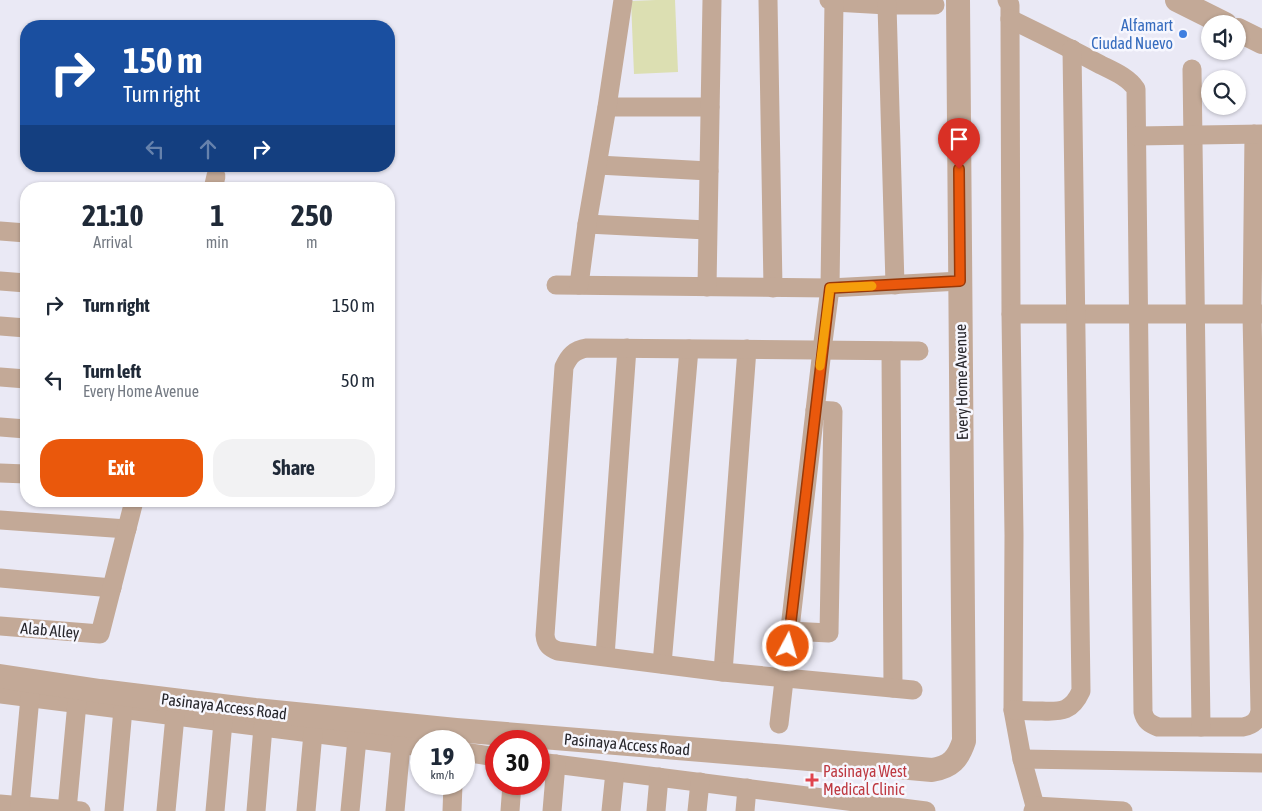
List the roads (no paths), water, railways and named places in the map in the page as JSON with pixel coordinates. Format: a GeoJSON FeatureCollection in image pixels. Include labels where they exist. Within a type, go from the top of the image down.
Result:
{"type":"FeatureCollection","features":[{"type":"Feature","properties":{"kind":"street"},"geometry":{"type":"LineString","coordinates":[[580,285],[587,224],[607,107],[622,0]]}},
{"type":"Feature","properties":{"kind":"street"},"geometry":{"type":"LineString","coordinates":[[707,287],[712,0]]}},
{"type":"Feature","properties":{"kind":"street"},"geometry":{"type":"LineString","coordinates":[[768,0],[772,288]]}},
{"type":"Feature","properties":{"kind":"street","name":"Every Home Avenue"},"geometry":{"type":"LineString","coordinates":[[954,761],[961,752],[964,741],[958,0]]}},
{"type":"Feature","properties":{"kind":"street"},"geometry":{"type":"LineString","coordinates":[[1177,0],[1207,15]]}},
{"type":"Feature","properties":{"kind":"street"},"geometry":{"type":"LineString","coordinates":[[779,724],[830,288],[831,1],[887,5],[935,5]]}},
{"type":"Feature","properties":{"kind":"street"},"geometry":{"type":"LineString","coordinates":[[887,5],[895,285]]}},
{"type":"Feature","properties":{"kind":"street"},"geometry":{"type":"LineString","coordinates":[[1010,6],[1072,49],[1133,84],[1137,94],[1137,136],[1143,712],[1148,722],[1158,727],[1250,726],[1259,717],[1260,701],[1257,314],[1258,134],[1137,136]]}},
{"type":"Feature","properties":{"kind":"street"},"geometry":{"type":"LineString","coordinates":[[1010,6],[1014,535],[1013,710],[1022,760],[1034,809],[1123,811]]}},
{"type":"Feature","properties":{"kind":"street"},"geometry":{"type":"LineString","coordinates":[[1246,34],[1262,42]]}},
{"type":"Feature","properties":{"kind":"street"},"geometry":{"type":"LineString","coordinates":[[1013,710],[1063,711],[1078,699],[1081,691],[1072,49]]}},
{"type":"Feature","properties":{"kind":"street"},"geometry":{"type":"LineString","coordinates":[[1192,69],[1202,727]]}},
{"type":"Feature","properties":{"kind":"street"},"geometry":{"type":"LineString","coordinates":[[607,107],[710,107]]}},
{"type":"Feature","properties":{"kind":"street"},"geometry":{"type":"LineString","coordinates":[[598,164],[708,171]]}},
{"type":"Feature","properties":{"kind":"street"},"geometry":{"type":"LineString","coordinates":[[587,224],[708,230]]}},
{"type":"Feature","properties":{"kind":"street"},"geometry":{"type":"LineString","coordinates":[[0,231],[20,233]]}},
{"type":"Feature","properties":{"kind":"street"},"geometry":{"type":"LineString","coordinates":[[0,281],[20,283]]}},
{"type":"Feature","properties":{"kind":"street"},"geometry":{"type":"LineString","coordinates":[[556,285],[830,288],[960,281]]}},
{"type":"Feature","properties":{"kind":"street"},"geometry":{"type":"LineString","coordinates":[[1011,314],[1257,314]]}},
{"type":"Feature","properties":{"kind":"street"},"geometry":{"type":"LineString","coordinates":[[0,326],[20,328]]}},
{"type":"Feature","properties":{"kind":"street"},"geometry":{"type":"LineString","coordinates":[[913,690],[723,672],[558,651],[548,646],[545,635],[564,367],[572,353],[579,349],[587,348],[919,351]]}},
{"type":"Feature","properties":{"kind":"street"},"geometry":{"type":"LineString","coordinates":[[605,656],[627,348]]}},
{"type":"Feature","properties":{"kind":"street"},"geometry":{"type":"LineString","coordinates":[[662,664],[689,349]]}},
{"type":"Feature","properties":{"kind":"street"},"geometry":{"type":"LineString","coordinates":[[723,672],[748,349]]}},
{"type":"Feature","properties":{"kind":"street"},"geometry":{"type":"LineString","coordinates":[[891,350],[893,688]]}},
{"type":"Feature","properties":{"kind":"street"},"geometry":{"type":"LineString","coordinates":[[0,377],[20,379]]}},
{"type":"Feature","properties":{"kind":"street"},"geometry":{"type":"LineString","coordinates":[[790,631],[829,633],[833,411],[815,410]]}},
{"type":"Feature","properties":{"kind":"street"},"geometry":{"type":"LineString","coordinates":[[0,427],[20,429]]}},
{"type":"Feature","properties":{"kind":"street"},"geometry":{"type":"LineString","coordinates":[[0,473],[20,474]]}},
{"type":"Feature","properties":{"kind":"street"},"geometry":{"type":"LineString","coordinates":[[0,578],[112,588],[132,507]]}},
{"type":"Feature","properties":{"kind":"street"},"geometry":{"type":"LineString","coordinates":[[0,520],[127,529]]}},
{"type":"Feature","properties":{"kind":"street","name":"Alab Alley"},"geometry":{"type":"LineString","coordinates":[[0,626],[100,634],[112,588]]}},
{"type":"Feature","properties":{"kind":"street","name":"Pasinaya Access Road"},"geometry":{"type":"LineString","coordinates":[[0,676],[100,691],[246,709],[410,734]]}},
{"type":"Feature","properties":{"kind":"street"},"geometry":{"type":"LineString","coordinates":[[0,694],[410,746]]}},
{"type":"Feature","properties":{"kind":"street"},"geometry":{"type":"LineString","coordinates":[[20,806],[30,697]]}},
{"type":"Feature","properties":{"kind":"street"},"geometry":{"type":"LineString","coordinates":[[0,804],[74,810],[77,703]]}},
{"type":"Feature","properties":{"kind":"street"},"geometry":{"type":"LineString","coordinates":[[114,811],[123,709]]}},
{"type":"Feature","properties":{"kind":"street"},"geometry":{"type":"LineString","coordinates":[[166,811],[175,716]]}},
{"type":"Feature","properties":{"kind":"street"},"geometry":{"type":"LineString","coordinates":[[215,811],[223,722]]}},
{"type":"Feature","properties":{"kind":"street"},"geometry":{"type":"LineString","coordinates":[[256,811],[263,727]]}},
{"type":"Feature","properties":{"kind":"street"},"geometry":{"type":"LineString","coordinates":[[306,811],[313,733]]}},
{"type":"Feature","properties":{"kind":"street"},"geometry":{"type":"LineString","coordinates":[[350,811],[357,739]]}},
{"type":"Feature","properties":{"kind":"street","name":"Pasinaya Access Road"},"geometry":{"type":"LineString","coordinates":[[475,742],[775,756],[932,770],[944,768],[954,761]]}},
{"type":"Feature","properties":{"kind":"street"},"geometry":{"type":"LineString","coordinates":[[395,811],[402,745]]}},
{"type":"Feature","properties":{"kind":"street"},"geometry":{"type":"LineString","coordinates":[[1022,760],[1262,763]]}},
{"type":"Feature","properties":{"kind":"street"},"geometry":{"type":"LineString","coordinates":[[550,763],[747,788],[794,803],[926,811]]}},
{"type":"Feature","properties":{"kind":"street"},"geometry":{"type":"LineString","coordinates":[[612,811],[615,772]]}},
{"type":"Feature","properties":{"kind":"street"},"geometry":{"type":"LineString","coordinates":[[656,811],[659,777]]}},
{"type":"Feature","properties":{"kind":"street"},"geometry":{"type":"LineString","coordinates":[[697,811],[700,782]]}},
{"type":"Feature","properties":{"kind":"street"},"geometry":{"type":"LineString","coordinates":[[550,787],[552,811]]}},
{"type":"Feature","properties":{"kind":"street"},"geometry":{"type":"LineString","coordinates":[[745,811],[747,788]]}},
{"type":"Feature","properties":{"kind":"street"},"geometry":{"type":"LineString","coordinates":[[452,811],[453,795]]}},
{"type":"Feature","properties":{"kind":"street"},"geometry":{"type":"LineString","coordinates":[[510,811],[511,795]]}},
{"type":"Feature","properties":{"kind":"place","name":"Alfamart Ciudad Nuevo"},"geometry":{"type":"Point","coordinates":[1183,34]}},
{"type":"Feature","properties":{"kind":"place","name":"Pasinaya West Medical Clinic"},"geometry":{"type":"Point","coordinates":[812,780]}}]}
